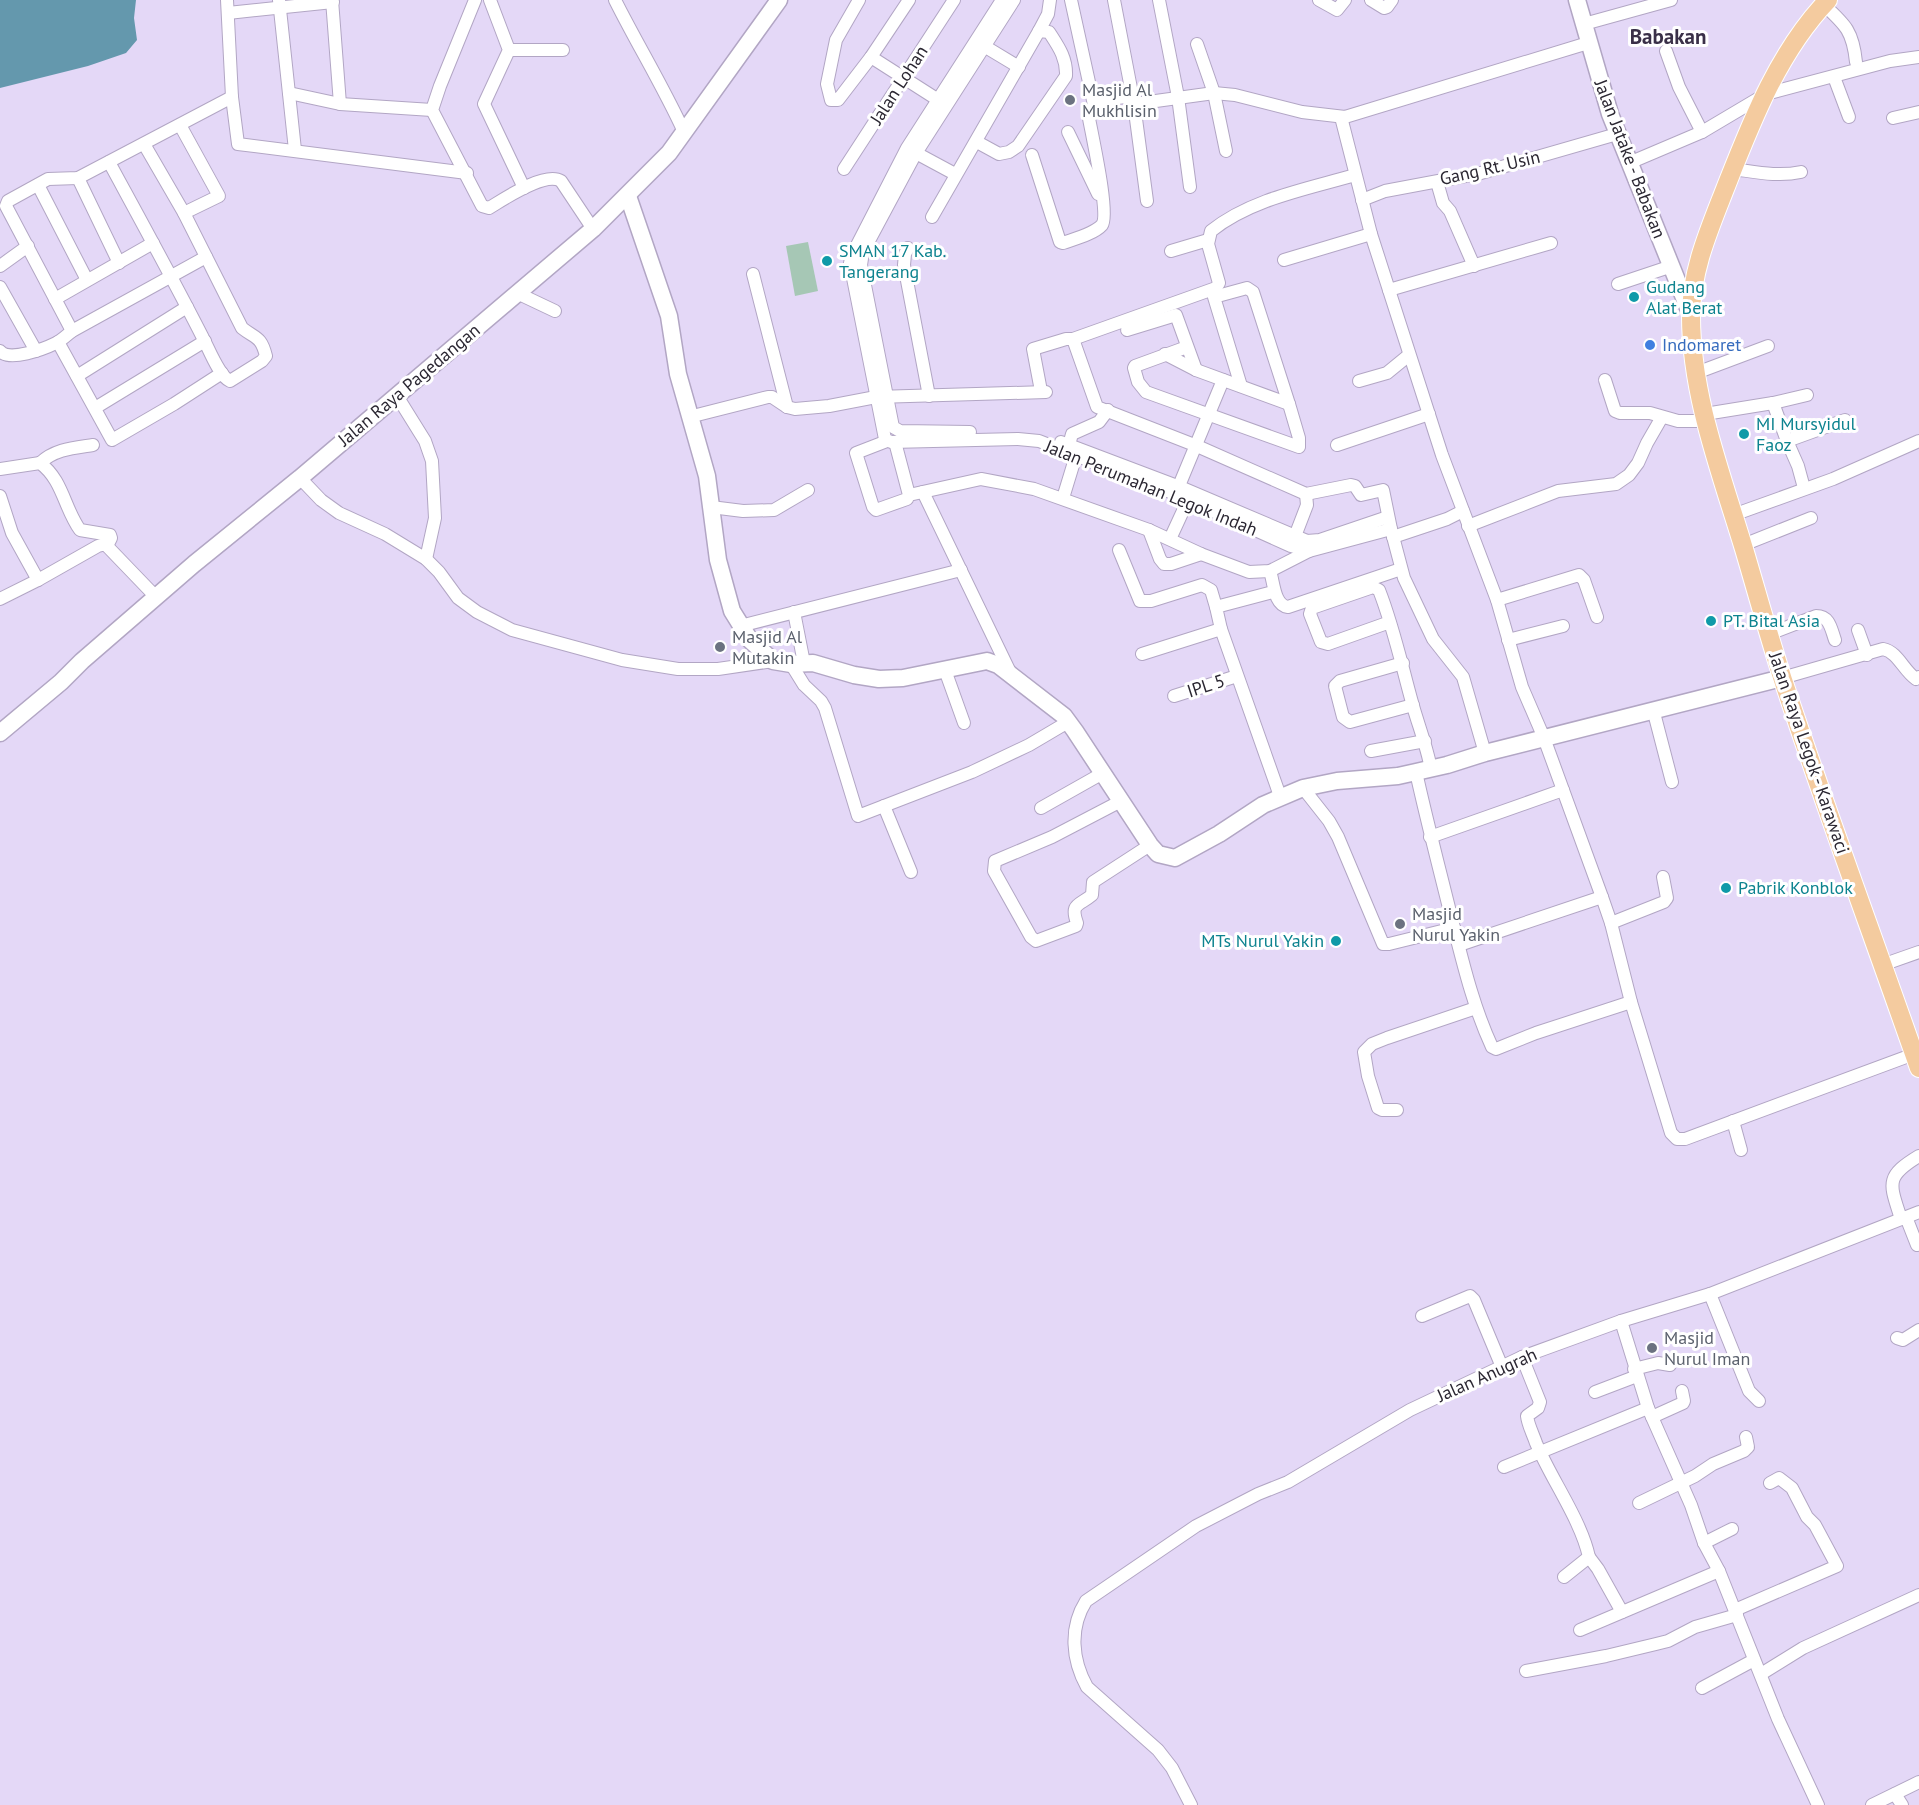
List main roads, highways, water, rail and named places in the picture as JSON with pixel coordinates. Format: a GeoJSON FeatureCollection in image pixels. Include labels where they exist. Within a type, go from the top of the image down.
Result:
{"type":"FeatureCollection","features":[{"type":"Feature","properties":{"kind":"main road","name":"Jalan Raya Legok - Karawaci"},"geometry":{"type":"LineString","coordinates":[[1826,2],[1799,36],[1766,94],[1733,169],[1705,240],[1694,280],[1691,315],[1696,373],[1705,417],[1782,678],[1916,1061]]}},
{"type":"Feature","properties":{"kind":"water"},"geometry":{"type":"Polygon","coordinates":[[[0,0],[136,0],[134,18],[137,40],[126,53],[88,66],[0,88],[0,0]]]}},
{"type":"Feature","properties":{"kind":"place","name":"Masjid Al Mukhlisin"},"geometry":{"type":"Point","coordinates":[1070,100]}},
{"type":"Feature","properties":{"kind":"place","name":"SMAN 17 Kab. Tangerang"},"geometry":{"type":"Point","coordinates":[827,261]}},
{"type":"Feature","properties":{"kind":"place","name":"Gudang Alat Berat"},"geometry":{"type":"Point","coordinates":[1634,297]}},
{"type":"Feature","properties":{"kind":"place","name":"Indomaret"},"geometry":{"type":"Point","coordinates":[1650,345]}},
{"type":"Feature","properties":{"kind":"place","name":"MI Mursyidul Faoz"},"geometry":{"type":"Point","coordinates":[1744,434]}},
{"type":"Feature","properties":{"kind":"place","name":"PT. Bital Asia"},"geometry":{"type":"Point","coordinates":[1711,621]}},
{"type":"Feature","properties":{"kind":"place","name":"Masjid Al Mutakin"},"geometry":{"type":"Point","coordinates":[720,647]}},
{"type":"Feature","properties":{"kind":"place","name":"Pabrik Konblok"},"geometry":{"type":"Point","coordinates":[1726,888]}},
{"type":"Feature","properties":{"kind":"place","name":"Masjid Nurul Yakin"},"geometry":{"type":"Point","coordinates":[1400,924]}},
{"type":"Feature","properties":{"kind":"place","name":"MTs Nurul Yakin"},"geometry":{"type":"Point","coordinates":[1336,941]}},
{"type":"Feature","properties":{"kind":"place","name":"Masjid Nurul Iman"},"geometry":{"type":"Point","coordinates":[1652,1348]}},
{"type":"Feature","properties":{"kind":"district","name":"Babakan"},"geometry":{"type":"Point","coordinates":[1668,37]}}]}
